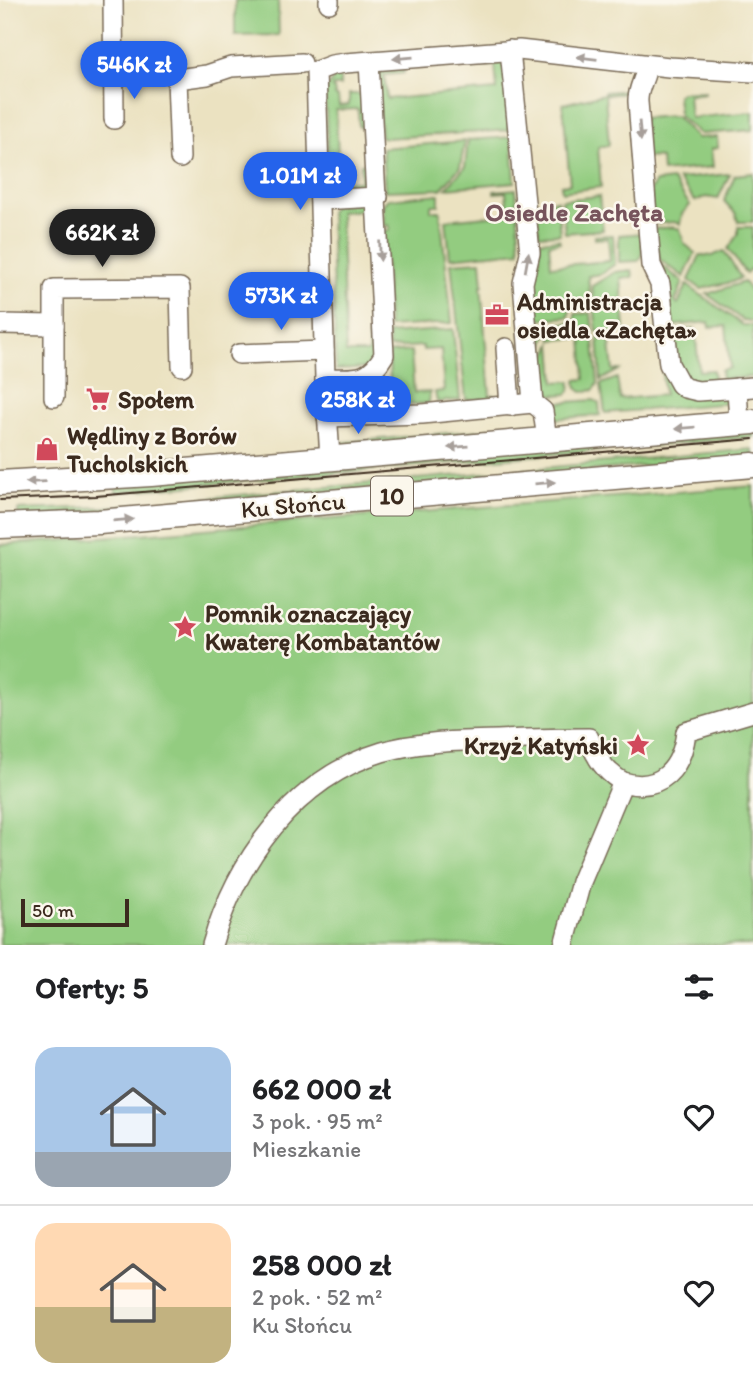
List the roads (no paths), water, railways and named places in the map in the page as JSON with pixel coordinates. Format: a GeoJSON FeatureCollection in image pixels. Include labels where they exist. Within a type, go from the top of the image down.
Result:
{"type":"FeatureCollection","features":[{"type":"Feature","properties":{"kind":"main road","name":"Ku Słońcu"},"geometry":{"type":"LineString","coordinates":[[0,483],[127,476],[746,422]]}},
{"type":"Feature","properties":{"kind":"main road","name":"Ku Słońcu"},"geometry":{"type":"LineString","coordinates":[[0,526],[110,521],[753,465]]}},
{"type":"Feature","properties":{"kind":"street"},"geometry":{"type":"LineString","coordinates":[[113,0],[114,119]]}},
{"type":"Feature","properties":{"kind":"street"},"geometry":{"type":"LineString","coordinates":[[510,50],[530,253],[523,283],[533,403]]}},
{"type":"Feature","properties":{"kind":"street"},"geometry":{"type":"LineString","coordinates":[[180,158],[177,79],[207,75],[231,67],[309,67],[527,50],[647,65],[753,72]]}},
{"type":"Feature","properties":{"kind":"street"},"geometry":{"type":"LineString","coordinates":[[325,378],[364,377],[376,369],[384,355],[369,61]]}},
{"type":"Feature","properties":{"kind":"street"},"geometry":{"type":"LineString","coordinates":[[647,65],[639,89],[638,102],[650,257],[652,271],[660,284],[669,364],[685,388],[698,391],[745,388],[746,422]]}},
{"type":"Feature","properties":{"kind":"street"},"geometry":{"type":"LineString","coordinates":[[309,67],[320,200],[330,458]]}},
{"type":"Feature","properties":{"kind":"street"},"geometry":{"type":"LineString","coordinates":[[320,200],[378,197]]}},
{"type":"Feature","properties":{"kind":"street"},"geometry":{"type":"LineString","coordinates":[[54,397],[54,289],[180,288],[182,366]]}},
{"type":"Feature","properties":{"kind":"street"},"geometry":{"type":"LineString","coordinates":[[0,324],[54,325]]}},
{"type":"Feature","properties":{"kind":"street"},"geometry":{"type":"LineString","coordinates":[[506,348],[510,405]]}},
{"type":"Feature","properties":{"kind":"street"},"geometry":{"type":"LineString","coordinates":[[239,354],[324,351]]}},
{"type":"Feature","properties":{"kind":"street"},"geometry":{"type":"LineString","coordinates":[[327,417],[533,403],[539,406],[544,415],[547,440]]}},
{"type":"Feature","properties":{"kind":"street"},"geometry":{"type":"LineString","coordinates":[[212,945],[237,881],[274,826],[312,789],[363,758],[400,748],[450,742],[589,738],[594,753],[604,767],[623,782],[643,786],[661,780],[676,763],[686,732],[753,712]]}},
{"type":"Feature","properties":{"kind":"street"},"geometry":{"type":"LineString","coordinates":[[564,945],[582,882],[623,782]]}},
{"type":"Feature","properties":{"kind":"tram line"},"geometry":{"type":"LineString","coordinates":[[0,500],[96,496],[753,439]]}},
{"type":"Feature","properties":{"kind":"place","name":"Administracja osiedla «Zachęta»"},"geometry":{"type":"Point","coordinates":[497,315]}},
{"type":"Feature","properties":{"kind":"place","name":"Społem"},"geometry":{"type":"Point","coordinates":[98,399]}},
{"type":"Feature","properties":{"kind":"place","name":"Wędliny z Borów Tucholskich"},"geometry":{"type":"Point","coordinates":[47,449]}},
{"type":"Feature","properties":{"kind":"place","name":"Pomnik oznaczający Kwaterę Kombatantów"},"geometry":{"type":"Point","coordinates":[185,627]}},
{"type":"Feature","properties":{"kind":"place","name":"Krzyż Katyński"},"geometry":{"type":"Point","coordinates":[638,745]}},
{"type":"Feature","properties":{"kind":"district","name":"Osiedle Zachęta"},"geometry":{"type":"Point","coordinates":[574,212]}}]}
